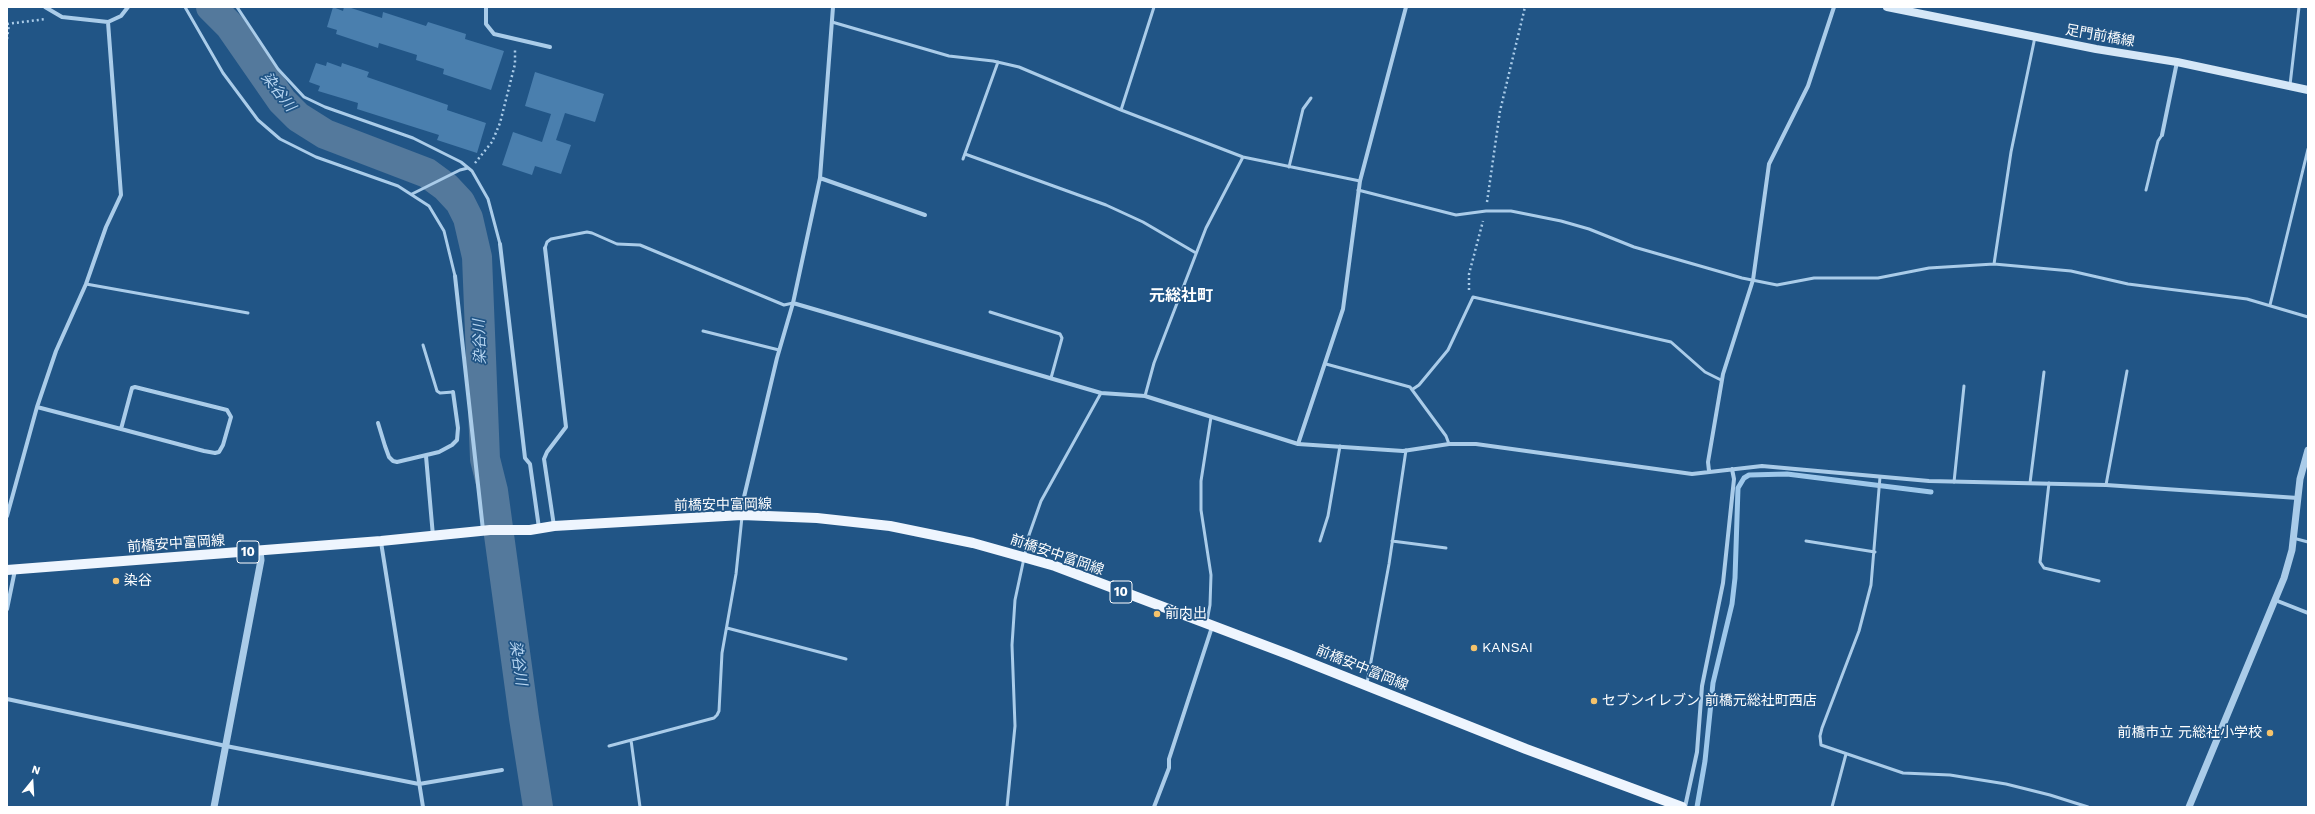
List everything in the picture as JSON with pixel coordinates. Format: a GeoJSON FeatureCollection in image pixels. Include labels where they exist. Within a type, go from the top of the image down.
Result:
{"type":"FeatureCollection","features":[{"type":"Feature","properties":{"kind":"main road","name":"足門前橋線"},"geometry":{"type":"LineString","coordinates":[[1887,7],[2096,49],[2177,62],[2308,90]]}},
{"type":"Feature","properties":{"kind":"main road","name":"前橋安中富岡線"},"geometry":{"type":"LineString","coordinates":[[535,529],[554,526],[742,515],[816,518],[890,526],[953,538],[1025,557],[1210,624],[1526,749],[1683,807]]}},
{"type":"Feature","properties":{"kind":"main road","name":"10"},"geometry":{"type":"LineString","coordinates":[[486,530],[535,529]]}},
{"type":"Feature","properties":{"kind":"main road","name":"前橋安中富岡線"},"geometry":{"type":"LineString","coordinates":[[11,570],[381,542],[486,530]]}},
{"type":"Feature","properties":{"kind":"street"},"geometry":{"type":"LineString","coordinates":[[45,7],[62,17],[108,22],[121,16],[128,7]]}},
{"type":"Feature","properties":{"kind":"street"},"geometry":{"type":"LineString","coordinates":[[486,7],[485,20],[491,32],[550,47]]}},
{"type":"Feature","properties":{"kind":"street"},"geometry":{"type":"LineString","coordinates":[[742,515],[744,497],[779,350],[793,303],[820,178],[833,7]]}},
{"type":"Feature","properties":{"kind":"street"},"geometry":{"type":"LineString","coordinates":[[1298,444],[1326,364],[1343,308],[1358,190],[1406,7]]}},
{"type":"Feature","properties":{"kind":"street"},"geometry":{"type":"LineString","coordinates":[[1709,471],[1708,462],[1721,380],[1753,280],[1769,164],[1808,86],[1834,7]]}},
{"type":"Feature","properties":{"kind":"street"},"geometry":{"type":"LineString","coordinates":[[7,516],[37,407],[56,351],[86,284],[106,227],[121,196],[108,22]]}},
{"type":"Feature","properties":{"kind":"street"},"geometry":{"type":"LineString","coordinates":[[2162,135],[2177,62]]}},
{"type":"Feature","properties":{"kind":"street"},"geometry":{"type":"LineString","coordinates":[[820,178],[925,215]]}},
{"type":"Feature","properties":{"kind":"street"},"geometry":{"type":"LineString","coordinates":[[500,244],[525,458],[530,464],[535,529]]}},
{"type":"Feature","properties":{"kind":"street"},"geometry":{"type":"LineString","coordinates":[[545,248],[566,427],[547,452],[544,459],[554,526]]}},
{"type":"Feature","properties":{"kind":"street"},"geometry":{"type":"LineString","coordinates":[[455,276],[486,530]]}},
{"type":"Feature","properties":{"kind":"street"},"geometry":{"type":"LineString","coordinates":[[793,303],[1101,393],[1144,396],[1298,444],[1406,450],[1449,444],[1492,446],[1692,474],[1732,468],[1762,466],[1954,482],[2106,485],[2298,498]]}},
{"type":"Feature","properties":{"kind":"street"},"geometry":{"type":"LineString","coordinates":[[37,407],[121,429],[215,453],[218,452],[223,445],[231,417],[227,410],[135,387],[132,388],[121,429]]}},
{"type":"Feature","properties":{"kind":"street"},"geometry":{"type":"LineString","coordinates":[[378,423],[385,446],[393,461],[426,456],[447,448],[457,440],[458,428],[453,392]]}},
{"type":"Feature","properties":{"kind":"street"},"geometry":{"type":"LineString","coordinates":[[2189,807],[2286,571],[2293,538],[2300,479],[2308,450]]}},
{"type":"Feature","properties":{"kind":"street"},"geometry":{"type":"LineString","coordinates":[[426,456],[433,536]]}},
{"type":"Feature","properties":{"kind":"street"},"geometry":{"type":"LineString","coordinates":[[1683,807],[1697,752],[1702,686],[1723,583],[1734,479],[1732,468]]}},
{"type":"Feature","properties":{"kind":"street"},"geometry":{"type":"LineString","coordinates":[[381,542],[423,807]]}},
{"type":"Feature","properties":{"kind":"street"},"geometry":{"type":"LineString","coordinates":[[214,807],[261,560],[260,551]]}},
{"type":"Feature","properties":{"kind":"street"},"geometry":{"type":"LineString","coordinates":[[7,609],[11,570]]}},
{"type":"Feature","properties":{"kind":"street"},"geometry":{"type":"LineString","coordinates":[[2275,600],[2308,613]]}},
{"type":"Feature","properties":{"kind":"street"},"geometry":{"type":"LineString","coordinates":[[1154,807],[1169,768],[1172,751],[1210,624]]}},
{"type":"Feature","properties":{"kind":"street"},"geometry":{"type":"LineString","coordinates":[[7,699],[226,746],[419,784],[502,770]]}},
{"type":"Feature","properties":{"kind":"lane"},"geometry":{"type":"LineString","coordinates":[[185,7],[223,74],[258,120],[280,139],[316,157],[398,186],[429,206],[441,223],[455,276]]}},
{"type":"Feature","properties":{"kind":"lane"},"geometry":{"type":"LineString","coordinates":[[237,7],[278,69],[304,97],[325,107],[413,138],[440,150],[468,168],[482,186],[488,199],[500,244]]}},
{"type":"Feature","properties":{"kind":"lane"},"geometry":{"type":"LineString","coordinates":[[1121,110],[1154,7]]}},
{"type":"Feature","properties":{"kind":"lane"},"geometry":{"type":"LineString","coordinates":[[2290,87],[2299,7]]}},
{"type":"Feature","properties":{"kind":"lane"},"geometry":{"type":"LineString","coordinates":[[832,22],[950,56],[998,62],[1019,67],[1121,110],[1243,158],[1360,181]]}},
{"type":"Feature","properties":{"kind":"lane"},"geometry":{"type":"LineString","coordinates":[[1994,264],[2011,152],[2035,37]]}},
{"type":"Feature","properties":{"kind":"lane"},"geometry":{"type":"LineString","coordinates":[[963,159],[998,62]]}},
{"type":"Feature","properties":{"kind":"lane"},"geometry":{"type":"LineString","coordinates":[[1289,167],[1303,109],[1310,98]]}},
{"type":"Feature","properties":{"kind":"lane"},"geometry":{"type":"LineString","coordinates":[[2146,190],[2158,141],[2162,135]]}},
{"type":"Feature","properties":{"kind":"lane"},"geometry":{"type":"LineString","coordinates":[[2270,305],[2308,149]]}},
{"type":"Feature","properties":{"kind":"lane"},"geometry":{"type":"LineString","coordinates":[[965,154],[1106,205],[1143,222],[1196,253]]}},
{"type":"Feature","properties":{"kind":"lane"},"geometry":{"type":"LineString","coordinates":[[1144,396],[1154,363],[1206,228],[1243,158]]}},
{"type":"Feature","properties":{"kind":"lane"},"geometry":{"type":"LineString","coordinates":[[412,194],[460,170],[468,168]]}},
{"type":"Feature","properties":{"kind":"lane"},"geometry":{"type":"LineString","coordinates":[[1358,190],[1456,215],[1486,211],[1526,213],[1590,229],[1634,247],[1753,280],[1777,284],[1814,278],[1878,278],[1929,268],[1994,264],[2071,271],[2128,284],[2247,299],[2308,317]]}},
{"type":"Feature","properties":{"kind":"lane"},"geometry":{"type":"LineString","coordinates":[[545,248],[547,242],[551,239],[592,232],[617,244],[640,245],[784,305],[793,303]]}},
{"type":"Feature","properties":{"kind":"lane"},"geometry":{"type":"LineString","coordinates":[[86,284],[248,312]]}},
{"type":"Feature","properties":{"kind":"lane"},"geometry":{"type":"LineString","coordinates":[[1413,389],[1419,385],[1448,350],[1472,297],[1671,342],[1704,372],[1721,380]]}},
{"type":"Feature","properties":{"kind":"lane"},"geometry":{"type":"LineString","coordinates":[[990,312],[1060,334],[1062,338],[1051,378]]}},
{"type":"Feature","properties":{"kind":"lane"},"geometry":{"type":"LineString","coordinates":[[703,331],[779,350]]}},
{"type":"Feature","properties":{"kind":"lane"},"geometry":{"type":"LineString","coordinates":[[423,345],[437,391],[440,394],[453,392]]}},
{"type":"Feature","properties":{"kind":"lane"},"geometry":{"type":"LineString","coordinates":[[1326,364],[1413,389],[1446,436],[1449,444]]}},
{"type":"Feature","properties":{"kind":"lane"},"geometry":{"type":"LineString","coordinates":[[2106,485],[2127,371]]}},
{"type":"Feature","properties":{"kind":"lane"},"geometry":{"type":"LineString","coordinates":[[2030,483],[2044,372]]}},
{"type":"Feature","properties":{"kind":"lane"},"geometry":{"type":"LineString","coordinates":[[1954,482],[1964,386]]}},
{"type":"Feature","properties":{"kind":"lane"},"geometry":{"type":"LineString","coordinates":[[1007,807],[1015,726],[1012,644],[1016,600],[1029,535],[1041,502],[1101,393]]}},
{"type":"Feature","properties":{"kind":"lane"},"geometry":{"type":"LineString","coordinates":[[1210,624],[1211,575],[1201,510],[1201,481],[1211,417]]}},
{"type":"Feature","properties":{"kind":"lane"},"geometry":{"type":"LineString","coordinates":[[1320,541],[1328,516],[1340,446]]}},
{"type":"Feature","properties":{"kind":"lane"},"geometry":{"type":"LineString","coordinates":[[1366,685],[1392,541],[1406,450]]}},
{"type":"Feature","properties":{"kind":"lane"},"geometry":{"type":"LineString","coordinates":[[1880,477],[1875,552],[1871,585],[1862,622],[1820,736],[1821,745],[1903,773],[1950,775],[2006,784],[2050,794],[2088,807]]}},
{"type":"Feature","properties":{"kind":"lane"},"geometry":{"type":"LineString","coordinates":[[2049,483],[2040,562],[2044,568],[2099,581]]}},
{"type":"Feature","properties":{"kind":"lane"},"geometry":{"type":"LineString","coordinates":[[609,746],[714,718],[717,715],[719,711],[722,653],[736,574],[742,515]]}},
{"type":"Feature","properties":{"kind":"lane"},"geometry":{"type":"LineString","coordinates":[[2293,538],[2308,542]]}},
{"type":"Feature","properties":{"kind":"lane"},"geometry":{"type":"LineString","coordinates":[[1392,541],[1446,548]]}},
{"type":"Feature","properties":{"kind":"lane"},"geometry":{"type":"LineString","coordinates":[[1806,541],[1875,552]]}},
{"type":"Feature","properties":{"kind":"lane"},"geometry":{"type":"LineString","coordinates":[[727,628],[846,659]]}},
{"type":"Feature","properties":{"kind":"lane"},"geometry":{"type":"LineString","coordinates":[[631,740],[640,807]]}},
{"type":"Feature","properties":{"kind":"lane"},"geometry":{"type":"LineString","coordinates":[[1832,807],[1846,754]]}},
{"type":"Feature","properties":{"kind":"path"},"geometry":{"type":"LineString","coordinates":[[1472,297],[1468,283],[1469,274],[1486,211],[1500,111],[1525,7]]}},
{"type":"Feature","properties":{"kind":"path"},"geometry":{"type":"LineString","coordinates":[[7,39],[8,24],[62,17]]}},
{"type":"Feature","properties":{"kind":"path"},"geometry":{"type":"LineString","coordinates":[[468,168],[487,150],[500,123],[515,64],[516,39]]}},
{"type":"Feature","properties":{"kind":"building"},"geometry":{"type":"Polygon","coordinates":[[[333,7],[343,11],[344,7],[348,7],[382,18],[383,12],[426,26],[428,22],[466,34],[465,39],[504,51],[491,90],[443,74],[444,69],[416,60],[417,55],[379,43],[378,48],[336,34],[337,30],[327,27],[333,7]]]}},
{"type":"Feature","properties":{"kind":"building"},"geometry":{"type":"Polygon","coordinates":[[[327,62],[341,67],[342,63],[369,72],[367,77],[448,105],[447,110],[486,123],[477,153],[437,140],[439,135],[357,109],[358,103],[318,91],[320,86],[309,82],[316,63],[326,66],[327,62]]]}},
{"type":"Feature","properties":{"kind":"building"},"geometry":{"type":"Polygon","coordinates":[[[535,72],[604,94],[595,122],[565,113],[556,140],[571,145],[561,174],[535,166],[532,175],[502,165],[513,132],[542,142],[551,114],[525,106],[535,72]]]}},
{"type":"Feature","properties":{"kind":"waterway","name":"染谷川"},"geometry":{"type":"LineString","coordinates":[[211,7],[230,26],[282,101],[298,117],[325,134],[427,173],[446,187],[460,202],[468,218],[477,257],[485,459],[493,491],[524,718],[538,807]]}},
{"type":"Feature","properties":{"kind":"waterway"},"geometry":{"type":"LineString","coordinates":[[1697,807],[1705,761],[1713,683],[1732,604],[1735,578],[1738,488],[1744,478],[1749,475],[1787,474],[1931,492]]}},
{"type":"Feature","properties":{"kind":"place","name":"染谷"},"geometry":{"type":"Point","coordinates":[116,581]}},
{"type":"Feature","properties":{"kind":"place","name":"前内出"},"geometry":{"type":"Point","coordinates":[1157,614]}},
{"type":"Feature","properties":{"kind":"place","name":"KANSAI"},"geometry":{"type":"Point","coordinates":[1474,648]}},
{"type":"Feature","properties":{"kind":"place","name":"セブンイレブン 前橋元総社町西店"},"geometry":{"type":"Point","coordinates":[1594,701]}},
{"type":"Feature","properties":{"kind":"place","name":"前橋市立 元総社小学校"},"geometry":{"type":"Point","coordinates":[2270,733]}},
{"type":"Feature","properties":{"kind":"district","name":"元総社町"},"geometry":{"type":"Point","coordinates":[1181,296]}}]}
